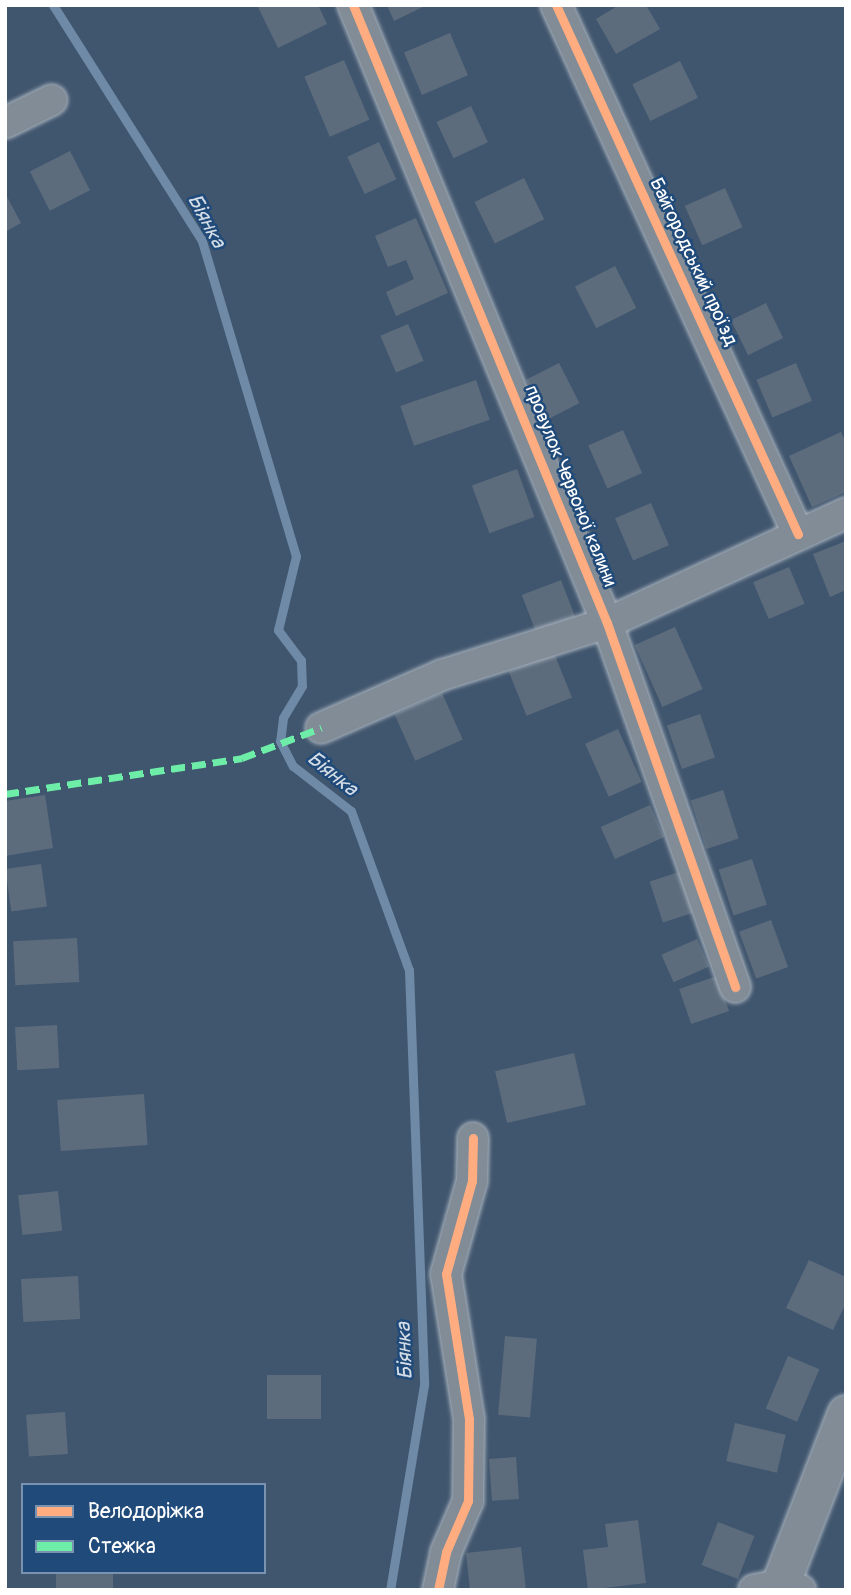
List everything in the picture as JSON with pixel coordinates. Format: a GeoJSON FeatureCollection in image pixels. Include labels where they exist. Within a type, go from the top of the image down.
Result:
{"type":"FeatureCollection","features":[{"type":"Feature","properties":{"kind":"street","name":"провулок Червоної калини"},"geometry":{"type":"LineString","coordinates":[[353,5],[607,624],[735,987]]}},
{"type":"Feature","properties":{"kind":"street","name":"Байгородський проїзд"},"geometry":{"type":"LineString","coordinates":[[556,5],[799,534]]}},
{"type":"Feature","properties":{"kind":"street"},"geometry":{"type":"LineString","coordinates":[[5,123],[52,100]]}},
{"type":"Feature","properties":{"kind":"street"},"geometry":{"type":"LineString","coordinates":[[321,728],[442,675],[607,624],[846,513]]}},
{"type":"Feature","properties":{"kind":"street"},"geometry":{"type":"LineString","coordinates":[[438,1590],[446,1552],[468,1501],[470,1419],[446,1274],[472,1181],[473,1138]]}},
{"type":"Feature","properties":{"kind":"street"},"geometry":{"type":"LineString","coordinates":[[778,1588],[846,1414]]}},
{"type":"Feature","properties":{"kind":"building"},"geometry":{"type":"Polygon","coordinates":[[[257,5],[318,5],[327,24],[278,48],[257,5]]]}},
{"type":"Feature","properties":{"kind":"building"},"geometry":{"type":"Polygon","coordinates":[[[387,5],[427,5],[394,21],[387,5]]]}},
{"type":"Feature","properties":{"kind":"building"},"geometry":{"type":"Polygon","coordinates":[[[619,5],[646,5],[660,29],[616,54],[596,19],[619,5]]]}},
{"type":"Feature","properties":{"kind":"building"},"geometry":{"type":"Polygon","coordinates":[[[450,33],[468,75],[422,95],[404,53],[450,33]]]}},
{"type":"Feature","properties":{"kind":"building"},"geometry":{"type":"Polygon","coordinates":[[[344,60],[369,120],[330,137],[304,77],[344,60]]]}},
{"type":"Feature","properties":{"kind":"building"},"geometry":{"type":"Polygon","coordinates":[[[680,61],[698,98],[650,121],[632,84],[680,61]]]}},
{"type":"Feature","properties":{"kind":"building"},"geometry":{"type":"Polygon","coordinates":[[[471,106],[488,142],[453,158],[437,122],[471,106]]]}},
{"type":"Feature","properties":{"kind":"building"},"geometry":{"type":"Polygon","coordinates":[[[379,142],[396,179],[365,194],[347,157],[379,142]]]}},
{"type":"Feature","properties":{"kind":"building"},"geometry":{"type":"Polygon","coordinates":[[[70,151],[90,190],[50,211],[30,171],[70,151]]]}},
{"type":"Feature","properties":{"kind":"building"},"geometry":{"type":"Polygon","coordinates":[[[524,178],[544,219],[495,243],[475,202],[524,178]]]}},
{"type":"Feature","properties":{"kind":"building"},"geometry":{"type":"Polygon","coordinates":[[[725,188],[742,227],[702,245],[685,206],[725,188]]]}},
{"type":"Feature","properties":{"kind":"building"},"geometry":{"type":"Polygon","coordinates":[[[5,193],[21,223],[5,232],[5,193]]]}},
{"type":"Feature","properties":{"kind":"building"},"geometry":{"type":"Polygon","coordinates":[[[416,218],[448,293],[396,316],[386,292],[414,279],[406,260],[388,267],[375,236],[416,218]]]}},
{"type":"Feature","properties":{"kind":"building"},"geometry":{"type":"Polygon","coordinates":[[[615,266],[636,308],[596,328],[575,286],[615,266]]]}},
{"type":"Feature","properties":{"kind":"building"},"geometry":{"type":"Polygon","coordinates":[[[766,303],[783,338],[748,355],[731,320],[766,303]]]}},
{"type":"Feature","properties":{"kind":"building"},"geometry":{"type":"Polygon","coordinates":[[[408,324],[424,361],[396,373],[380,336],[408,324]]]}},
{"type":"Feature","properties":{"kind":"building"},"geometry":{"type":"Polygon","coordinates":[[[559,363],[579,403],[546,420],[526,380],[559,363]]]}},
{"type":"Feature","properties":{"kind":"building"},"geometry":{"type":"Polygon","coordinates":[[[796,363],[812,401],[772,418],[756,380],[796,363]]]}},
{"type":"Feature","properties":{"kind":"building"},"geometry":{"type":"Polygon","coordinates":[[[476,380],[490,420],[414,446],[400,406],[476,380]]]}},
{"type":"Feature","properties":{"kind":"building"},"geometry":{"type":"Polygon","coordinates":[[[623,430],[642,473],[607,488],[588,445],[623,430]]]}},
{"type":"Feature","properties":{"kind":"building"},"geometry":{"type":"Polygon","coordinates":[[[841,432],[846,443],[846,492],[812,507],[789,456],[841,432]]]}},
{"type":"Feature","properties":{"kind":"building"},"geometry":{"type":"Polygon","coordinates":[[[517,469],[534,517],[489,533],[472,485],[517,469]]]}},
{"type":"Feature","properties":{"kind":"building"},"geometry":{"type":"Polygon","coordinates":[[[651,503],[669,545],[633,561],[615,518],[651,503]]]}},
{"type":"Feature","properties":{"kind":"building"},"geometry":{"type":"Polygon","coordinates":[[[846,541],[846,590],[830,597],[813,554],[846,541]]]}},
{"type":"Feature","properties":{"kind":"building"},"geometry":{"type":"Polygon","coordinates":[[[789,567],[805,604],[769,619],[753,582],[789,567]]]}},
{"type":"Feature","properties":{"kind":"building"},"geometry":{"type":"Polygon","coordinates":[[[561,580],[577,621],[538,636],[522,595],[561,580]]]}},
{"type":"Feature","properties":{"kind":"building"},"geometry":{"type":"Polygon","coordinates":[[[675,627],[703,689],[662,707],[635,645],[675,627]]]}},
{"type":"Feature","properties":{"kind":"building"},"geometry":{"type":"Polygon","coordinates":[[[554,653],[572,698],[527,716],[509,671],[554,653]]]}},
{"type":"Feature","properties":{"kind":"building"},"geometry":{"type":"Polygon","coordinates":[[[442,693],[463,740],[415,761],[394,714],[442,693]]]}},
{"type":"Feature","properties":{"kind":"building"},"geometry":{"type":"Polygon","coordinates":[[[700,714],[715,757],[682,769],[667,725],[700,714]]]}},
{"type":"Feature","properties":{"kind":"building"},"geometry":{"type":"Polygon","coordinates":[[[618,729],[642,782],[609,797],[585,744],[618,729]]]}},
{"type":"Feature","properties":{"kind":"building"},"geometry":{"type":"Polygon","coordinates":[[[723,790],[739,839],[706,849],[691,801],[723,790]]]}},
{"type":"Feature","properties":{"kind":"building"},"geometry":{"type":"Polygon","coordinates":[[[45,795],[53,848],[5,856],[5,801],[45,795]]]}},
{"type":"Feature","properties":{"kind":"building"},"geometry":{"type":"Polygon","coordinates":[[[650,805],[664,837],[615,859],[601,827],[650,805]]]}},
{"type":"Feature","properties":{"kind":"building"},"geometry":{"type":"Polygon","coordinates":[[[752,859],[767,905],[734,915],[719,870],[752,859]]]}},
{"type":"Feature","properties":{"kind":"building"},"geometry":{"type":"Polygon","coordinates":[[[41,864],[47,907],[11,912],[5,869],[41,864]]]}},
{"type":"Feature","properties":{"kind":"building"},"geometry":{"type":"Polygon","coordinates":[[[682,871],[695,912],[663,922],[650,882],[682,871]]]}},
{"type":"Feature","properties":{"kind":"building"},"geometry":{"type":"Polygon","coordinates":[[[771,920],[788,967],[756,979],[739,932],[771,920]]]}},
{"type":"Feature","properties":{"kind":"building"},"geometry":{"type":"Polygon","coordinates":[[[77,938],[79,982],[15,985],[13,941],[77,938]]]}},
{"type":"Feature","properties":{"kind":"building"},"geometry":{"type":"Polygon","coordinates":[[[697,939],[709,966],[674,982],[661,955],[697,939]]]}},
{"type":"Feature","properties":{"kind":"building"},"geometry":{"type":"Polygon","coordinates":[[[717,976],[729,1011],[691,1024],[679,989],[717,976]]]}},
{"type":"Feature","properties":{"kind":"building"},"geometry":{"type":"Polygon","coordinates":[[[57,1025],[59,1068],[17,1070],[15,1027],[57,1025]]]}},
{"type":"Feature","properties":{"kind":"building"},"geometry":{"type":"Polygon","coordinates":[[[574,1053],[586,1105],[507,1123],[495,1071],[574,1053]]]}},
{"type":"Feature","properties":{"kind":"building"},"geometry":{"type":"Polygon","coordinates":[[[144,1094],[148,1145],[61,1151],[57,1100],[144,1094]]]}},
{"type":"Feature","properties":{"kind":"building"},"geometry":{"type":"Polygon","coordinates":[[[58,1191],[62,1231],[22,1235],[18,1195],[58,1191]]]}},
{"type":"Feature","properties":{"kind":"building"},"geometry":{"type":"Polygon","coordinates":[[[809,1260],[846,1277],[846,1303],[833,1330],[786,1308],[809,1260]]]}},
{"type":"Feature","properties":{"kind":"building"},"geometry":{"type":"Polygon","coordinates":[[[78,1276],[80,1319],[23,1322],[21,1279],[78,1276]]]}},
{"type":"Feature","properties":{"kind":"building"},"geometry":{"type":"Polygon","coordinates":[[[505,1336],[537,1339],[530,1417],[498,1415],[505,1336]]]}},
{"type":"Feature","properties":{"kind":"building"},"geometry":{"type":"Polygon","coordinates":[[[788,1356],[819,1369],[797,1422],[766,1408],[788,1356]]]}},
{"type":"Feature","properties":{"kind":"building"},"geometry":{"type":"Polygon","coordinates":[[[267,1375],[321,1375],[321,1419],[267,1419],[267,1375]]]}},
{"type":"Feature","properties":{"kind":"building"},"geometry":{"type":"Polygon","coordinates":[[[65,1412],[68,1454],[29,1457],[26,1415],[65,1412]]]}},
{"type":"Feature","properties":{"kind":"building"},"geometry":{"type":"Polygon","coordinates":[[[735,1423],[786,1435],[777,1473],[726,1461],[735,1423]]]}},
{"type":"Feature","properties":{"kind":"building"},"geometry":{"type":"Polygon","coordinates":[[[516,1457],[519,1499],[492,1501],[489,1459],[516,1457]]]}},
{"type":"Feature","properties":{"kind":"building"},"geometry":{"type":"Polygon","coordinates":[[[638,1520],[646,1583],[588,1590],[583,1550],[608,1547],[605,1524],[638,1520]]]}},
{"type":"Feature","properties":{"kind":"building"},"geometry":{"type":"Polygon","coordinates":[[[718,1522],[754,1536],[738,1579],[702,1565],[718,1522]]]}},
{"type":"Feature","properties":{"kind":"building"},"geometry":{"type":"Polygon","coordinates":[[[521,1547],[526,1590],[470,1590],[466,1553],[521,1547]]]}},
{"type":"Feature","properties":{"kind":"building"},"geometry":{"type":"Polygon","coordinates":[[[56,1574],[113,1574],[113,1590],[56,1590],[56,1574]]]}},
{"type":"Feature","properties":{"kind":"waterway","name":"Біянка"},"geometry":{"type":"LineString","coordinates":[[53,5],[202,241],[296,556],[278,630],[301,660],[302,686],[283,718],[280,741],[293,766],[351,811],[409,970],[424,1385],[390,1590]]}},
{"type":"Feature","properties":{"kind":"marked path"},"geometry":{"type":"LineString","coordinates":[[5,794],[242,758],[321,728]]}},
{"type":"Feature","properties":{"kind":"cycle path"},"geometry":{"type":"LineString","coordinates":[[353,5],[607,623],[735,987]]}},
{"type":"Feature","properties":{"kind":"cycle path"},"geometry":{"type":"LineString","coordinates":[[556,5],[798,534]]}},
{"type":"Feature","properties":{"kind":"cycle path"},"geometry":{"type":"LineString","coordinates":[[438,1590],[446,1552],[468,1501],[469,1419],[446,1274],[472,1181],[473,1138]]}}]}
